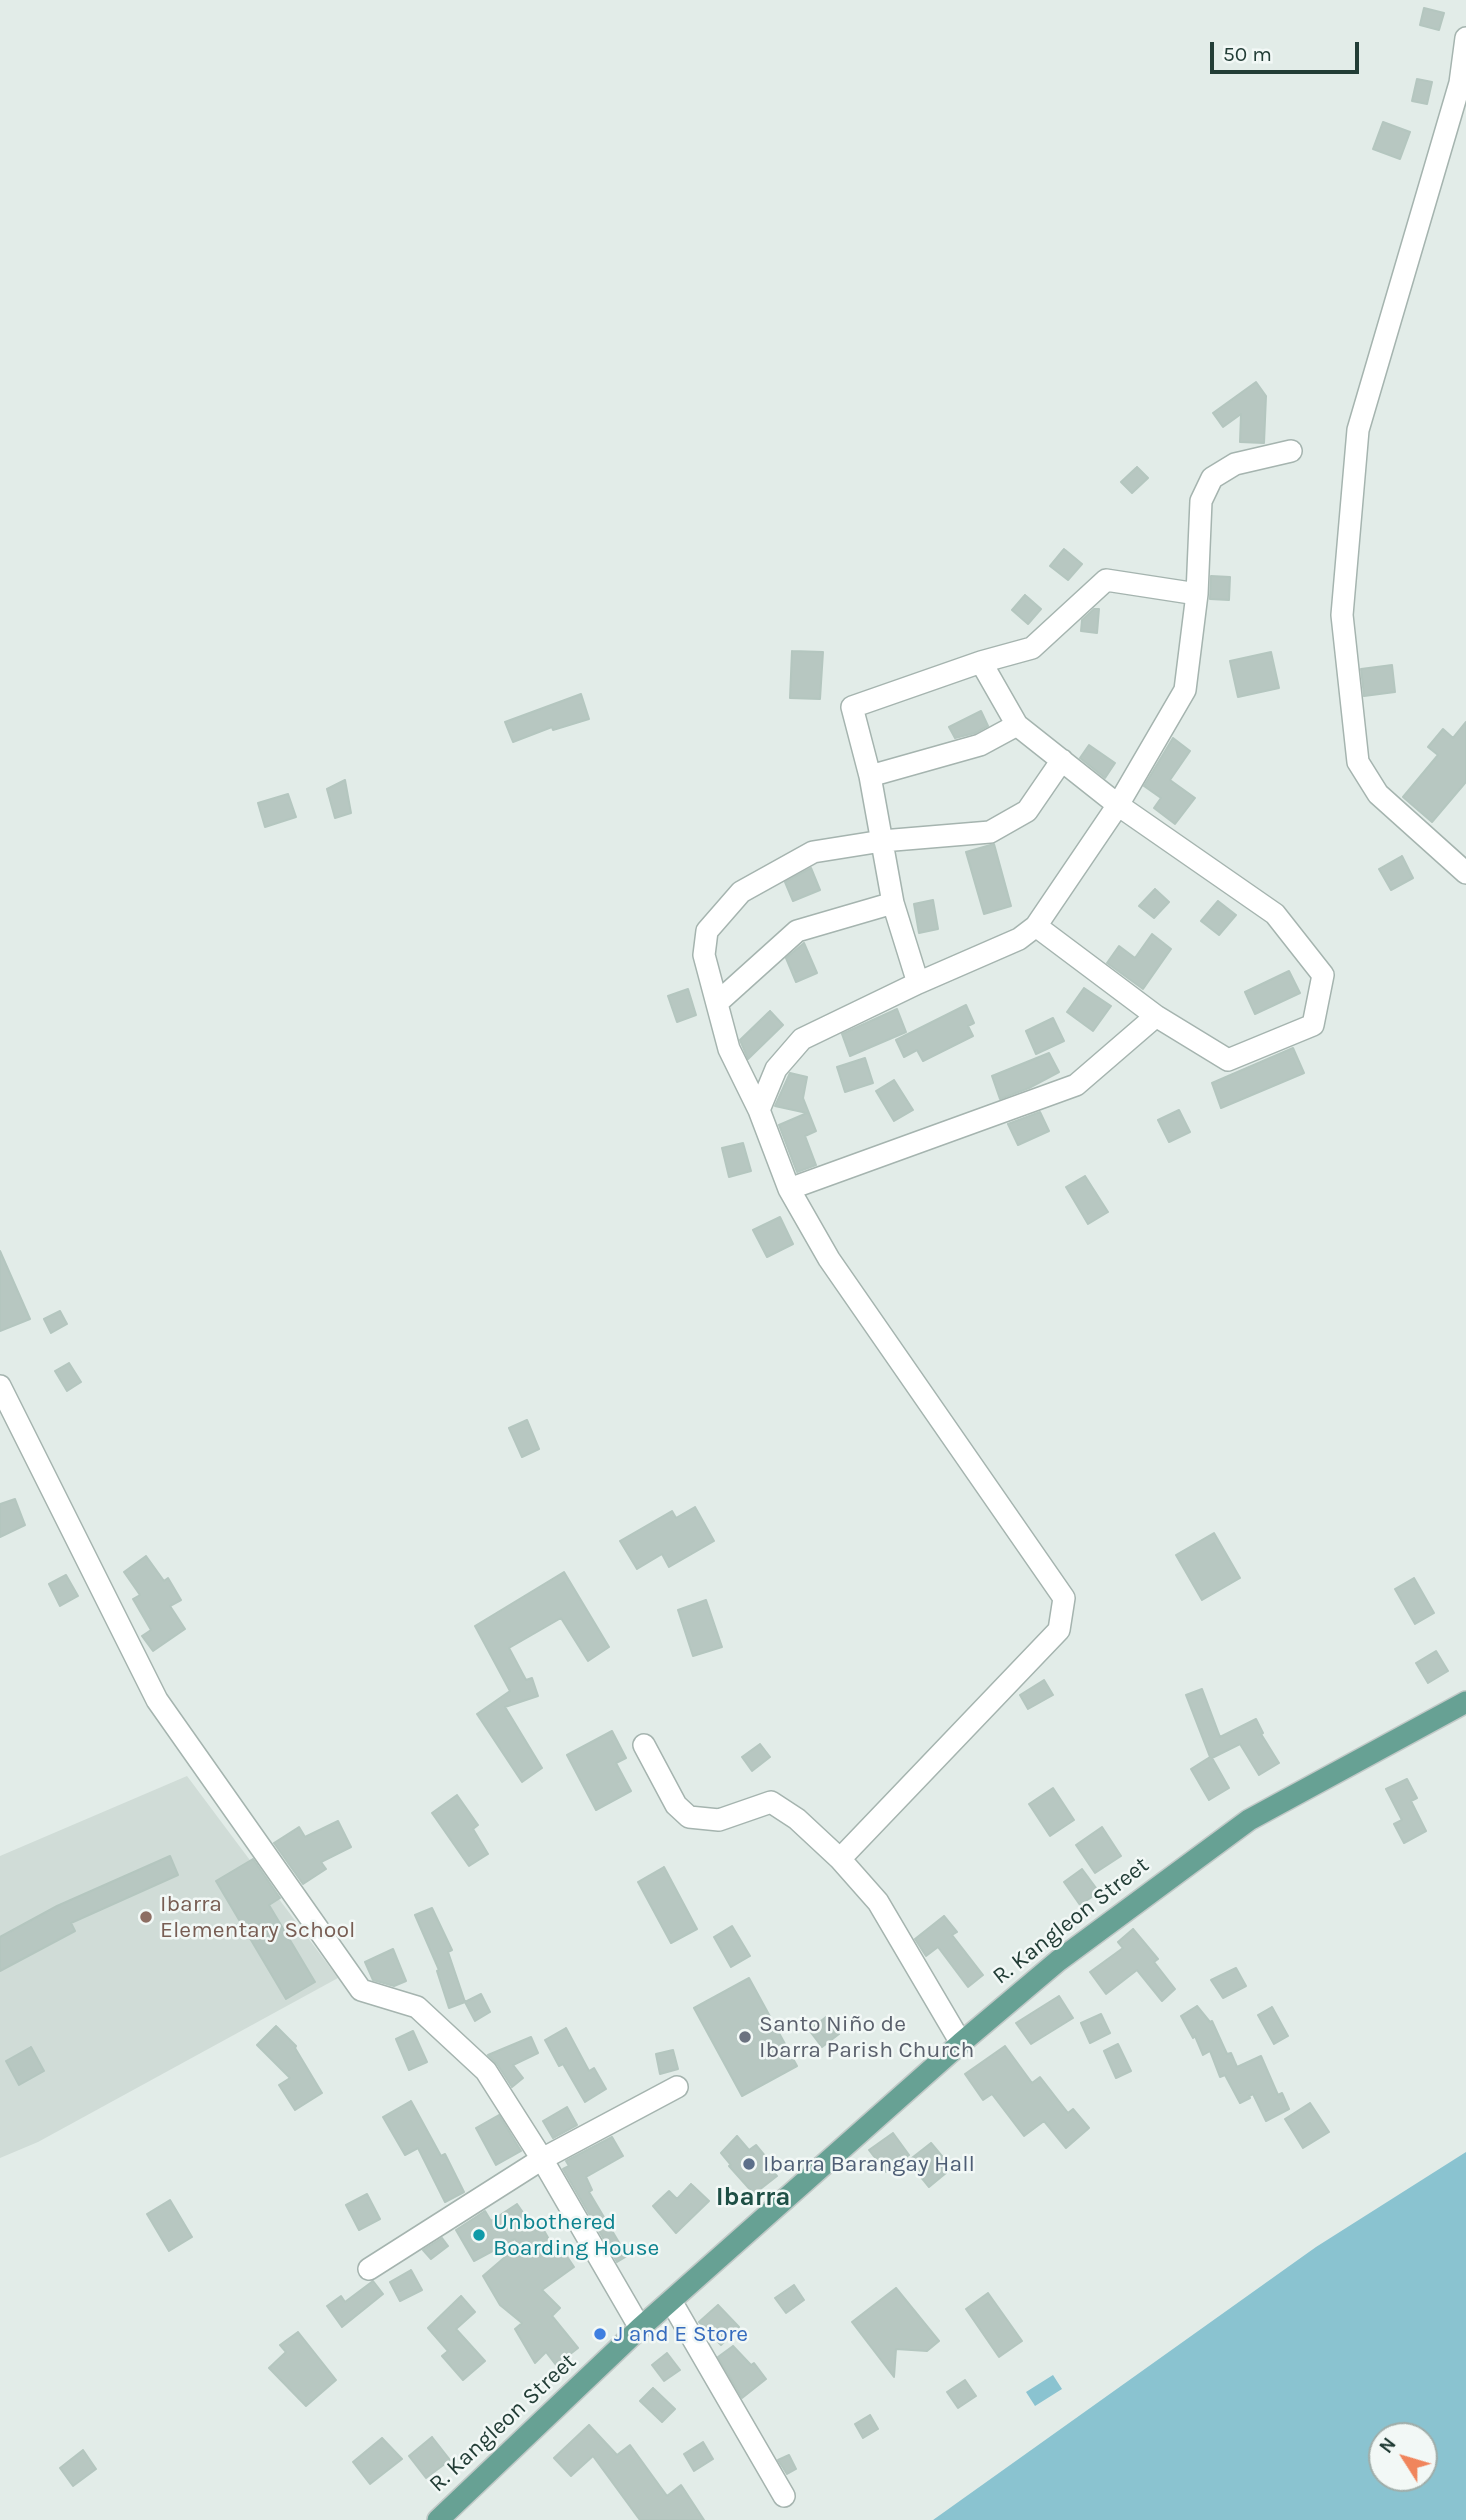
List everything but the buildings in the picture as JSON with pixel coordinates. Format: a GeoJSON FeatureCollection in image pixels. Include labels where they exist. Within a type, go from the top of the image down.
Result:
{"type":"FeatureCollection","features":[{"type":"Feature","properties":{"kind":"main road","name":"R. Kangleon Street"},"geometry":{"type":"LineString","coordinates":[[438,2520],[671,2301],[961,2043],[1058,1961],[1249,1820],[1466,1702]]}},
{"type":"Feature","properties":{"kind":"street"},"geometry":{"type":"LineString","coordinates":[[1466,38],[1460,83],[1358,430],[1342,615],[1358,762],[1378,794],[1466,873]]}},
{"type":"Feature","properties":{"kind":"street"},"geometry":{"type":"LineString","coordinates":[[759,1110],[776,1069],[802,1039],[1018,939],[1036,926],[1118,805],[1185,690],[1197,594],[1201,501],[1213,478],[1235,464],[1292,451]]}},
{"type":"Feature","properties":{"kind":"street"},"geometry":{"type":"LineString","coordinates":[[918,983],[893,903],[870,776],[852,707],[981,662],[1032,648],[1106,580],[1197,594]]}},
{"type":"Feature","properties":{"kind":"street"},"geometry":{"type":"LineString","coordinates":[[981,662],[1017,726],[1118,805],[1275,914],[1323,975],[1313,1026],[1228,1060],[1156,1016],[1036,926]]}},
{"type":"Feature","properties":{"kind":"street"},"geometry":{"type":"LineString","coordinates":[[870,776],[980,745],[1017,726]]}},
{"type":"Feature","properties":{"kind":"street"},"geometry":{"type":"LineString","coordinates":[[840,1859],[1059,1630],[1064,1598],[829,1259],[789,1189],[759,1110],[729,1049],[704,955],[707,931],[741,892],[813,852],[882,841],[990,832],[1027,811],[1062,760]]}},
{"type":"Feature","properties":{"kind":"street"},"geometry":{"type":"LineString","coordinates":[[717,1003],[797,931],[893,903]]}},
{"type":"Feature","properties":{"kind":"street"},"geometry":{"type":"LineString","coordinates":[[789,1189],[1076,1085],[1156,1016]]}},
{"type":"Feature","properties":{"kind":"street"},"geometry":{"type":"LineString","coordinates":[[0,1386],[157,1700],[361,1990],[417,2007],[486,2071],[542,2159],[640,2329]]}},
{"type":"Feature","properties":{"kind":"street"},"geometry":{"type":"LineString","coordinates":[[644,1745],[676,1805],[689,1817],[719,1820],[771,1802],[797,1819],[840,1859],[878,1902],[961,2043]]}},
{"type":"Feature","properties":{"kind":"street"},"geometry":{"type":"LineString","coordinates":[[369,2269],[542,2159],[677,2087]]}},
{"type":"Feature","properties":{"kind":"street"},"geometry":{"type":"LineString","coordinates":[[671,2301],[784,2496]]}},
{"type":"Feature","properties":{"kind":"shaded area","name":"Ibarra Elementary School"},"geometry":{"type":"Polygon","coordinates":[[[187,1776],[338,1978],[38,2142],[0,2158],[0,1856],[187,1776]]]}},
{"type":"Feature","properties":{"kind":"water"},"geometry":{"type":"Polygon","coordinates":[[[1466,2152],[1466,2520],[933,2520],[1316,2247],[1466,2152]]]}},
{"type":"Feature","properties":{"kind":"water"},"geometry":{"type":"Polygon","coordinates":[[[1053,2375],[1062,2389],[1035,2406],[1026,2392],[1053,2375]]]}},
{"type":"Feature","properties":{"kind":"place","name":"Ibarra Elementary School"},"geometry":{"type":"Point","coordinates":[146,1917]}},
{"type":"Feature","properties":{"kind":"place","name":"Santo Niño de Ibarra Parish Church"},"geometry":{"type":"Point","coordinates":[745,2037]}},
{"type":"Feature","properties":{"kind":"place","name":"Ibarra Barangay Hall"},"geometry":{"type":"Point","coordinates":[749,2164]}},
{"type":"Feature","properties":{"kind":"place","name":"Unbothered Boarding House"},"geometry":{"type":"Point","coordinates":[479,2235]}},
{"type":"Feature","properties":{"kind":"place","name":"J and E Store"},"geometry":{"type":"Point","coordinates":[600,2334]}},
{"type":"Feature","properties":{"kind":"district","name":"Ibarra"},"geometry":{"type":"Point","coordinates":[753,2198]}}]}
